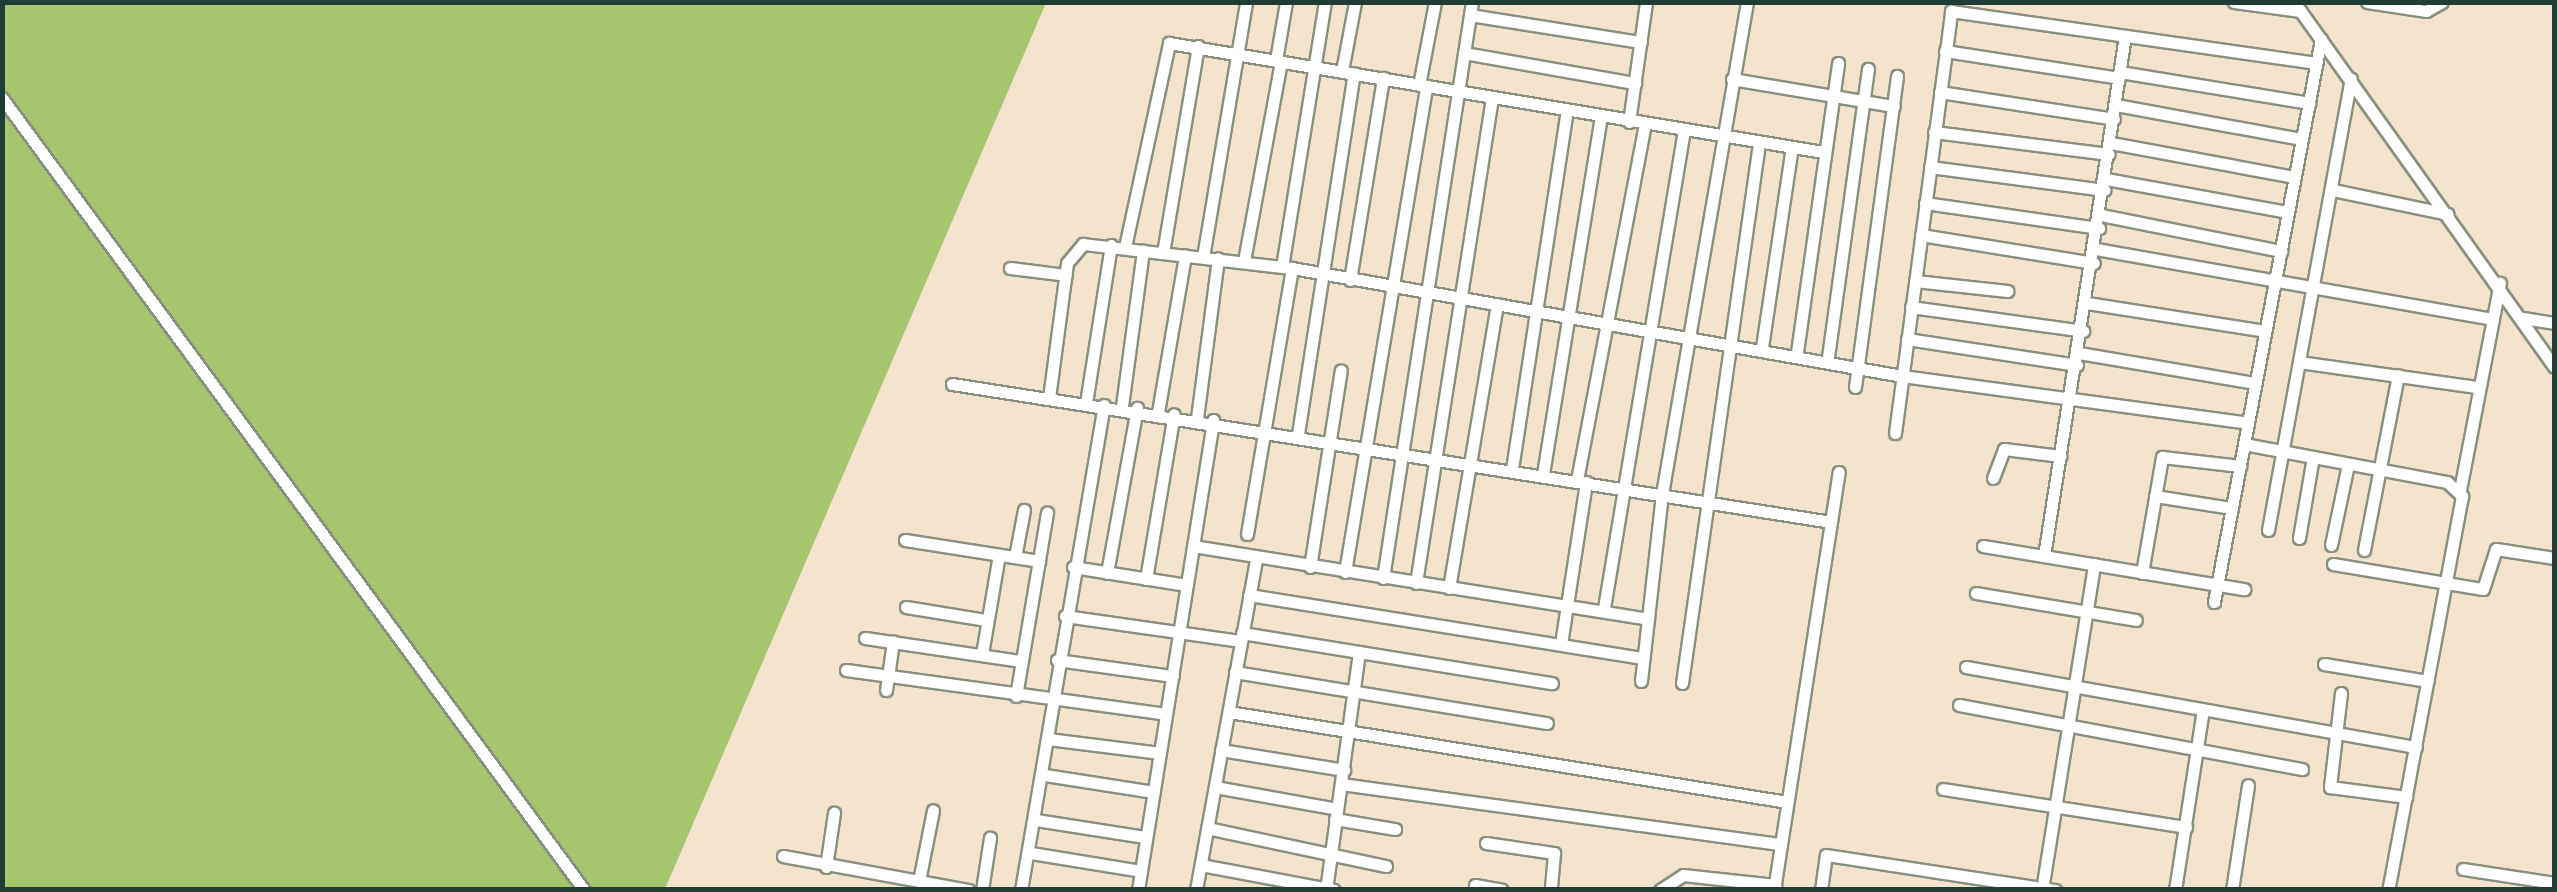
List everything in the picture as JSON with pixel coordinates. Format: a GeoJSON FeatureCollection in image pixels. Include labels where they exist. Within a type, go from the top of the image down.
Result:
{"type":"FeatureCollection","features":[{"type":"Feature","properties":{"kind":"street"},"geometry":{"type":"LineString","coordinates":[[1203,257],[1246,2]]}},
{"type":"Feature","properties":{"kind":"street"},"geometry":{"type":"LineString","coordinates":[[1244,261],[1286,2]]}},
{"type":"Feature","properties":{"kind":"street"},"geometry":{"type":"LineString","coordinates":[[1247,534],[1266,429],[1325,2]]}},
{"type":"Feature","properties":{"kind":"street"},"geometry":{"type":"LineString","coordinates":[[1298,434],[1356,2]]}},
{"type":"Feature","properties":{"kind":"street"},"geometry":{"type":"LineString","coordinates":[[1344,572],[1435,2]]}},
{"type":"Feature","properties":{"kind":"street"},"geometry":{"type":"LineString","coordinates":[[1641,681],[1662,494],[1746,2]]}},
{"type":"Feature","properties":{"kind":"street"},"geometry":{"type":"LineString","coordinates":[[2234,2],[2297,7],[2500,283],[2549,352],[2554,367]]}},
{"type":"Feature","properties":{"kind":"street"},"geometry":{"type":"LineString","coordinates":[[2372,3],[2412,6],[2442,2]]}},
{"type":"Feature","properties":{"kind":"street"},"geometry":{"type":"LineString","coordinates":[[1629,122],[1644,3]]}},
{"type":"Feature","properties":{"kind":"street"},"geometry":{"type":"LineString","coordinates":[[1383,578],[1471,8],[1641,42]]}},
{"type":"Feature","properties":{"kind":"street"},"geometry":{"type":"LineString","coordinates":[[1895,433],[1951,11],[2316,63]]}},
{"type":"Feature","properties":{"kind":"street"},"geometry":{"type":"LineString","coordinates":[[2044,556],[2088,303],[2125,36]]}},
{"type":"Feature","properties":{"kind":"street"},"geometry":{"type":"LineString","coordinates":[[2214,602],[2321,39]]}},
{"type":"Feature","properties":{"kind":"street"},"geometry":{"type":"LineString","coordinates":[[1164,253],[1198,46]]}},
{"type":"Feature","properties":{"kind":"street"},"geometry":{"type":"LineString","coordinates":[[1086,403],[1161,50],[1198,46],[1684,132],[1823,152]]}},
{"type":"Feature","properties":{"kind":"street"},"geometry":{"type":"LineString","coordinates":[[1945,51],[2309,103]]}},
{"type":"Feature","properties":{"kind":"street"},"geometry":{"type":"LineString","coordinates":[[1464,53],[1635,83]]}},
{"type":"Feature","properties":{"kind":"street"},"geometry":{"type":"LineString","coordinates":[[1797,352],[1838,63]]}},
{"type":"Feature","properties":{"kind":"street"},"geometry":{"type":"LineString","coordinates":[[1828,357],[1868,69]]}},
{"type":"Feature","properties":{"kind":"street"},"geometry":{"type":"LineString","coordinates":[[1854,387],[1897,76]]}},
{"type":"Feature","properties":{"kind":"street"},"geometry":{"type":"LineString","coordinates":[[1350,280],[1383,78]]}},
{"type":"Feature","properties":{"kind":"street"},"geometry":{"type":"LineString","coordinates":[[1732,79],[1894,106]]}},
{"type":"Feature","properties":{"kind":"street"},"geometry":{"type":"LineString","coordinates":[[2268,530],[2280,450],[2334,190],[2351,79]]}},
{"type":"Feature","properties":{"kind":"street"},"geometry":{"type":"LineString","coordinates":[[1940,92],[2302,139]]}},
{"type":"Feature","properties":{"kind":"street"},"geometry":{"type":"LineString","coordinates":[[2,98],[584,890]]}},
{"type":"Feature","properties":{"kind":"street"},"geometry":{"type":"LineString","coordinates":[[1416,583],[1492,98]]}},
{"type":"Feature","properties":{"kind":"street"},"geometry":{"type":"LineString","coordinates":[[1512,469],[1532,309],[1567,111]]}},
{"type":"Feature","properties":{"kind":"street"},"geometry":{"type":"LineString","coordinates":[[1542,474],[1601,117]]}},
{"type":"Feature","properties":{"kind":"street"},"geometry":{"type":"LineString","coordinates":[[1561,644],[1582,481],[1645,124]]}},
{"type":"Feature","properties":{"kind":"street"},"geometry":{"type":"LineString","coordinates":[[1604,608],[1646,327],[1684,132]]}},
{"type":"Feature","properties":{"kind":"street"},"geometry":{"type":"LineString","coordinates":[[1934,132],[2110,148],[2295,177]]}},
{"type":"Feature","properties":{"kind":"street"},"geometry":{"type":"LineString","coordinates":[[1682,684],[1759,143]]}},
{"type":"Feature","properties":{"kind":"street"},"geometry":{"type":"LineString","coordinates":[[1762,347],[1792,148]]}},
{"type":"Feature","properties":{"kind":"street"},"geometry":{"type":"LineString","coordinates":[[1930,166],[2105,184],[2288,212]]}},
{"type":"Feature","properties":{"kind":"street"},"geometry":{"type":"LineString","coordinates":[[2334,190],[2448,214]]}},
{"type":"Feature","properties":{"kind":"street"},"geometry":{"type":"LineString","coordinates":[[1925,203],[2100,221],[2281,251]]}},
{"type":"Feature","properties":{"kind":"street"},"geometry":{"type":"LineString","coordinates":[[1921,236],[2095,256],[2492,319]]}},
{"type":"Feature","properties":{"kind":"street"},"geometry":{"type":"LineString","coordinates":[[1050,398],[1066,275],[1076,245],[1244,261],[1858,362],[1902,376],[2072,392],[2248,423]]}},
{"type":"Feature","properties":{"kind":"street"},"geometry":{"type":"LineString","coordinates":[[1122,406],[1143,250]]}},
{"type":"Feature","properties":{"kind":"street"},"geometry":{"type":"LineString","coordinates":[[1158,412],[1184,256]]}},
{"type":"Feature","properties":{"kind":"street"},"geometry":{"type":"LineString","coordinates":[[1196,418],[1218,258]]}},
{"type":"Feature","properties":{"kind":"street"},"geometry":{"type":"LineString","coordinates":[[1010,268],[1066,275]]}},
{"type":"Feature","properties":{"kind":"street"},"geometry":{"type":"LineString","coordinates":[[1915,280],[2007,291]]}},
{"type":"Feature","properties":{"kind":"street"},"geometry":{"type":"LineString","coordinates":[[2388,890],[2500,283]]}},
{"type":"Feature","properties":{"kind":"street"},"geometry":{"type":"LineString","coordinates":[[2088,303],[2266,331]]}},
{"type":"Feature","properties":{"kind":"street"},"geometry":{"type":"LineString","coordinates":[[1450,588],[1497,304]]}},
{"type":"Feature","properties":{"kind":"street"},"geometry":{"type":"LineString","coordinates":[[1911,306],[2083,332]]}},
{"type":"Feature","properties":{"kind":"street"},"geometry":{"type":"LineString","coordinates":[[2523,318],[2554,323]]}},
{"type":"Feature","properties":{"kind":"street"},"geometry":{"type":"LineString","coordinates":[[1907,339],[2255,383]]}},
{"type":"Feature","properties":{"kind":"street"},"geometry":{"type":"LineString","coordinates":[[2298,362],[2478,387]]}},
{"type":"Feature","properties":{"kind":"street"},"geometry":{"type":"LineString","coordinates":[[1310,566],[1341,370]]}},
{"type":"Feature","properties":{"kind":"street"},"geometry":{"type":"LineString","coordinates":[[2364,550],[2398,375]]}},
{"type":"Feature","properties":{"kind":"street"},"geometry":{"type":"LineString","coordinates":[[952,384],[1214,420],[1831,522]]}},
{"type":"Feature","properties":{"kind":"street"},"geometry":{"type":"LineString","coordinates":[[1021,890],[1045,775],[1064,616],[1104,405]]}},
{"type":"Feature","properties":{"kind":"street"},"geometry":{"type":"LineString","coordinates":[[1108,573],[1137,408]]}},
{"type":"Feature","properties":{"kind":"street"},"geometry":{"type":"LineString","coordinates":[[1146,579],[1174,414]]}},
{"type":"Feature","properties":{"kind":"street"},"geometry":{"type":"LineString","coordinates":[[1138,890],[1214,420]]}},
{"type":"Feature","properties":{"kind":"street"},"geometry":{"type":"LineString","coordinates":[[2244,444],[2460,490]]}},
{"type":"Feature","properties":{"kind":"street"},"geometry":{"type":"LineString","coordinates":[[1993,478],[2004,449],[2061,456]]}},
{"type":"Feature","properties":{"kind":"street"},"geometry":{"type":"LineString","coordinates":[[2142,573],[2162,457],[2240,466]]}},
{"type":"Feature","properties":{"kind":"street"},"geometry":{"type":"LineString","coordinates":[[2299,538],[2313,457]]}},
{"type":"Feature","properties":{"kind":"street"},"geometry":{"type":"LineString","coordinates":[[2331,546],[2348,464]]}},
{"type":"Feature","properties":{"kind":"street"},"geometry":{"type":"LineString","coordinates":[[1660,890],[1683,875],[1774,887],[1839,472]]}},
{"type":"Feature","properties":{"kind":"street"},"geometry":{"type":"LineString","coordinates":[[2155,496],[2232,508]]}},
{"type":"Feature","properties":{"kind":"street"},"geometry":{"type":"LineString","coordinates":[[1015,558],[1024,510]]}},
{"type":"Feature","properties":{"kind":"street"},"geometry":{"type":"LineString","coordinates":[[1016,696],[1047,513]]}},
{"type":"Feature","properties":{"kind":"street"},"geometry":{"type":"LineString","coordinates":[[905,540],[1039,561]]}},
{"type":"Feature","properties":{"kind":"street"},"geometry":{"type":"LineString","coordinates":[[1193,546],[1568,606],[1604,608],[1648,619]]}},
{"type":"Feature","properties":{"kind":"street"},"geometry":{"type":"LineString","coordinates":[[1983,546],[2244,589]]}},
{"type":"Feature","properties":{"kind":"street"},"geometry":{"type":"LineString","coordinates":[[2334,564],[2483,589],[2496,549],[2554,558]]}},
{"type":"Feature","properties":{"kind":"street"},"geometry":{"type":"LineString","coordinates":[[982,654],[999,555]]}},
{"type":"Feature","properties":{"kind":"street"},"geometry":{"type":"LineString","coordinates":[[1196,890],[1256,558]]}},
{"type":"Feature","properties":{"kind":"street"},"geometry":{"type":"LineString","coordinates":[[1821,890],[1826,854],[2047,889],[2072,688],[2094,564]]}},
{"type":"Feature","properties":{"kind":"street"},"geometry":{"type":"LineString","coordinates":[[1073,568],[1187,586]]}},
{"type":"Feature","properties":{"kind":"street"},"geometry":{"type":"LineString","coordinates":[[1976,593],[2136,620]]}},
{"type":"Feature","properties":{"kind":"street"},"geometry":{"type":"LineString","coordinates":[[1249,595],[1643,658]]}},
{"type":"Feature","properties":{"kind":"street"},"geometry":{"type":"LineString","coordinates":[[906,606],[985,620]]}},
{"type":"Feature","properties":{"kind":"street"},"geometry":{"type":"LineString","coordinates":[[1064,616],[1359,652],[1552,683]]}},
{"type":"Feature","properties":{"kind":"street"},"geometry":{"type":"LineString","coordinates":[[865,638],[1021,660]]}},
{"type":"Feature","properties":{"kind":"street"},"geometry":{"type":"LineString","coordinates":[[886,690],[893,642]]}},
{"type":"Feature","properties":{"kind":"street"},"geometry":{"type":"LineString","coordinates":[[1201,864],[1328,889],[1359,652]]}},
{"type":"Feature","properties":{"kind":"street"},"geometry":{"type":"LineString","coordinates":[[1058,660],[1173,676]]}},
{"type":"Feature","properties":{"kind":"street"},"geometry":{"type":"LineString","coordinates":[[2324,664],[2428,681]]}},
{"type":"Feature","properties":{"kind":"street"},"geometry":{"type":"LineString","coordinates":[[1966,667],[2416,747]]}},
{"type":"Feature","properties":{"kind":"street"},"geometry":{"type":"LineString","coordinates":[[846,670],[1051,702],[1166,714]]}},
{"type":"Feature","properties":{"kind":"street"},"geometry":{"type":"LineString","coordinates":[[1235,672],[1547,723]]}},
{"type":"Feature","properties":{"kind":"street"},"geometry":{"type":"LineString","coordinates":[[2342,693],[2333,732],[2330,787],[2406,797]]}},
{"type":"Feature","properties":{"kind":"street"},"geometry":{"type":"LineString","coordinates":[[1959,705],[2302,769]]}},
{"type":"Feature","properties":{"kind":"street"},"geometry":{"type":"LineString","coordinates":[[2174,890],[2202,710]]}},
{"type":"Feature","properties":{"kind":"street"},"geometry":{"type":"LineString","coordinates":[[1228,712],[1348,735],[1788,802]]}},
{"type":"Feature","properties":{"kind":"street"},"geometry":{"type":"LineString","coordinates":[[1048,739],[1160,753]]}},
{"type":"Feature","properties":{"kind":"street"},"geometry":{"type":"LineString","coordinates":[[1222,750],[1342,777],[1781,844]]}},
{"type":"Feature","properties":{"kind":"street"},"geometry":{"type":"LineString","coordinates":[[1045,775],[1154,792]]}},
{"type":"Feature","properties":{"kind":"street"},"geometry":{"type":"LineString","coordinates":[[2232,890],[2248,784]]}},
{"type":"Feature","properties":{"kind":"street"},"geometry":{"type":"LineString","coordinates":[[1215,787],[1395,829]]}},
{"type":"Feature","properties":{"kind":"street"},"geometry":{"type":"LineString","coordinates":[[1943,789],[2186,827]]}},
{"type":"Feature","properties":{"kind":"street"},"geometry":{"type":"LineString","coordinates":[[919,881],[933,810]]}},
{"type":"Feature","properties":{"kind":"street"},"geometry":{"type":"LineString","coordinates":[[826,866],[834,814]]}},
{"type":"Feature","properties":{"kind":"street"},"geometry":{"type":"LineString","coordinates":[[1036,820],[1145,837]]}},
{"type":"Feature","properties":{"kind":"street"},"geometry":{"type":"LineString","coordinates":[[1208,828],[1331,849],[1386,866]]}},
{"type":"Feature","properties":{"kind":"street"},"geometry":{"type":"LineString","coordinates":[[982,890],[990,838]]}},
{"type":"Feature","properties":{"kind":"street"},"geometry":{"type":"LineString","coordinates":[[1486,843],[1554,853],[1551,890]]}},
{"type":"Feature","properties":{"kind":"street"},"geometry":{"type":"LineString","coordinates":[[1030,852],[1141,871]]}},
{"type":"Feature","properties":{"kind":"street"},"geometry":{"type":"LineString","coordinates":[[783,856],[968,890]]}},
{"type":"Feature","properties":{"kind":"street"},"geometry":{"type":"LineString","coordinates":[[2464,869],[2554,883]]}},
{"type":"Feature","properties":{"kind":"street"},"geometry":{"type":"LineString","coordinates":[[1475,886],[1502,890]]}},
{"type":"Feature","properties":{"kind":"green space"},"geometry":{"type":"Polygon","coordinates":[[[2,3],[1046,3],[665,889],[3,889],[2,3]]]}}]}
